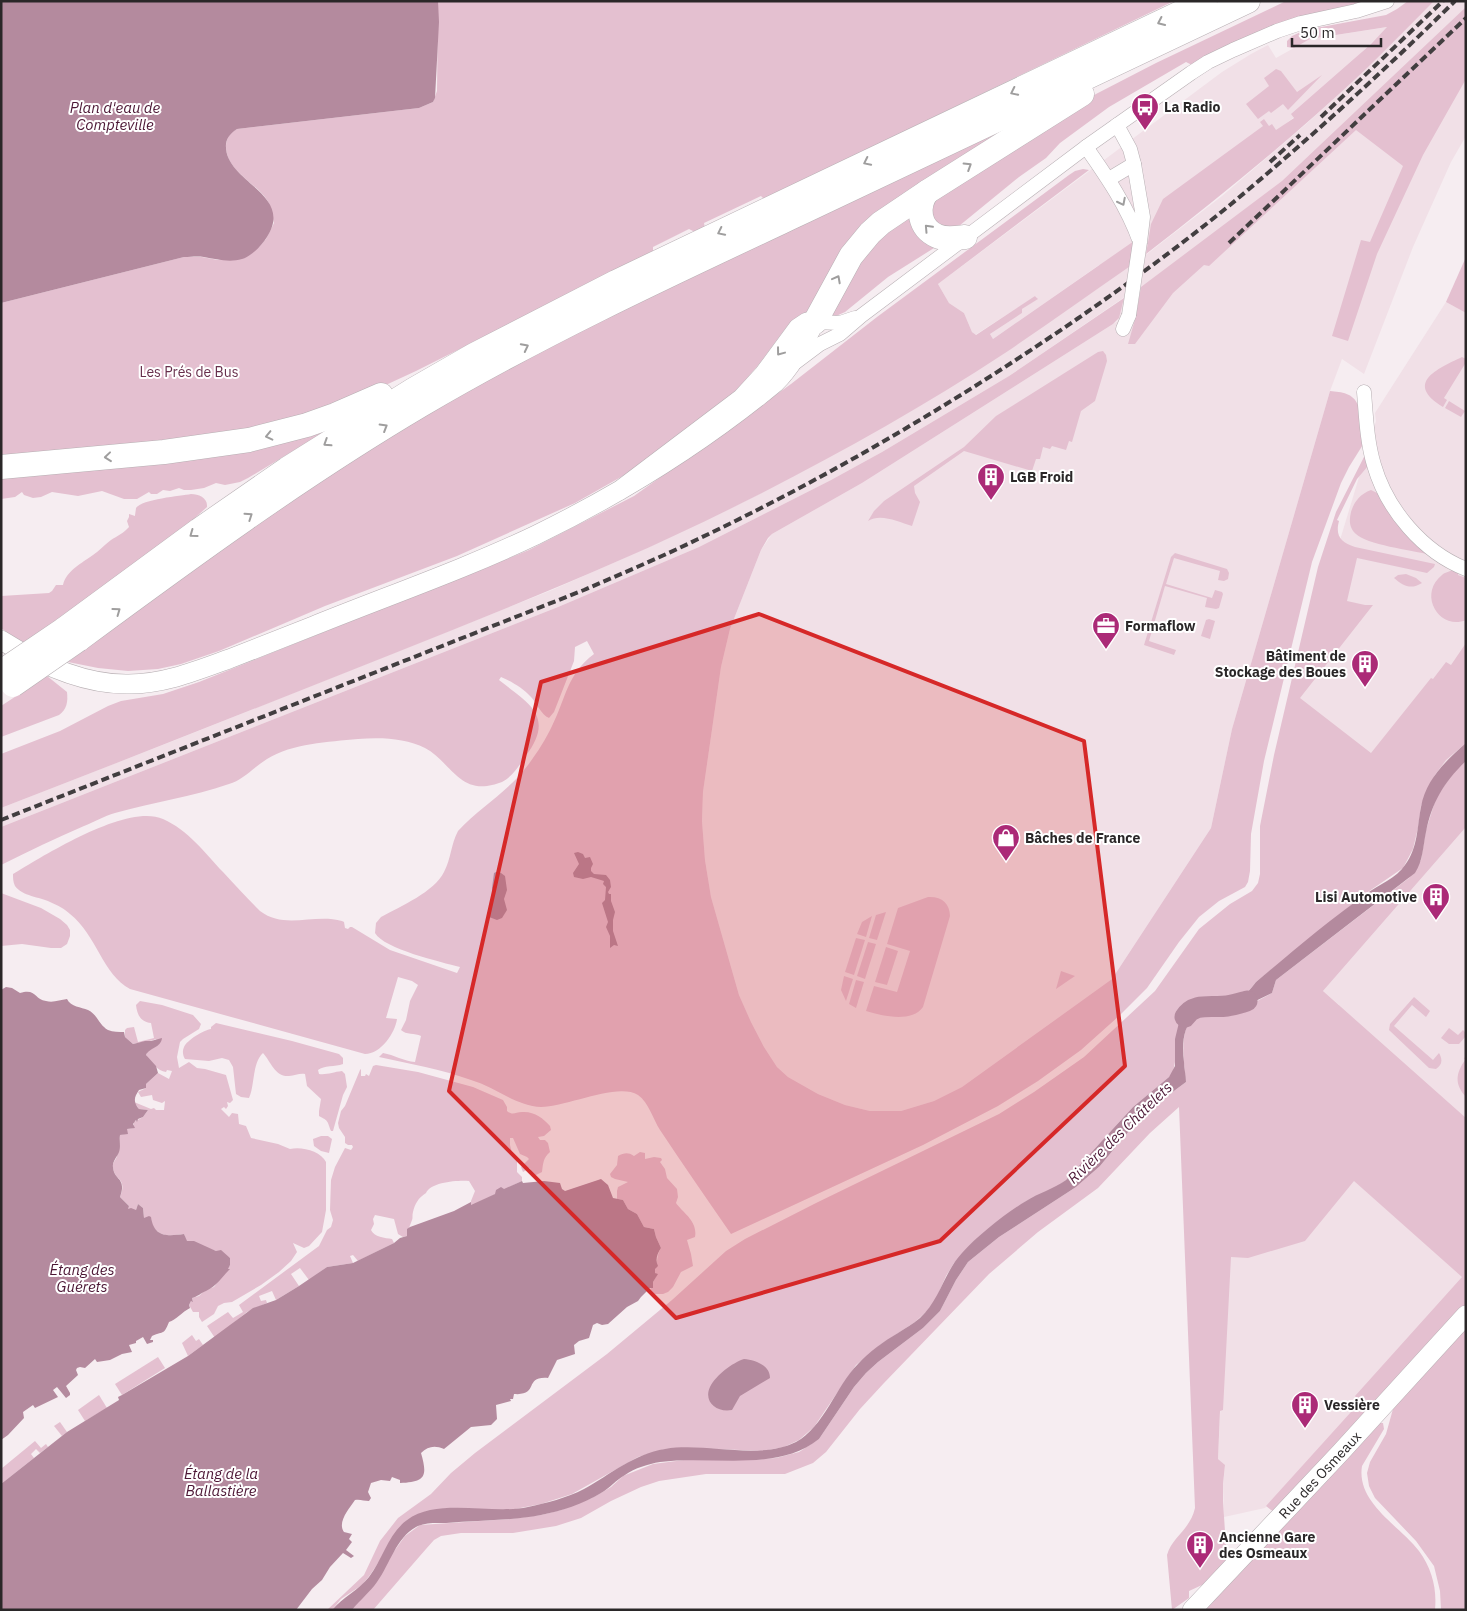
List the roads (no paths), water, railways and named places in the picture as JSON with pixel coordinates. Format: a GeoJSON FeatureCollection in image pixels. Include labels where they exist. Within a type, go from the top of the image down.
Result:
{"type":"FeatureCollection","features":[{"type":"Feature","properties":{"kind":"highway"},"geometry":{"type":"LineString","coordinates":[[5,684],[70,635],[198,530],[287,469],[413,390],[474,355],[598,290],[1205,1]]}},
{"type":"Feature","properties":{"kind":"highway"},"geometry":{"type":"LineString","coordinates":[[70,635],[360,442],[510,354],[652,283],[1248,1]]}},
{"type":"Feature","properties":{"kind":"highway"},"geometry":{"type":"LineString","coordinates":[[815,322],[841,272],[861,243],[881,223],[1088,90],[1195,36],[1256,1]]}},
{"type":"Feature","properties":{"kind":"highway"},"geometry":{"type":"LineString","coordinates":[[927,192],[920,205],[920,213],[925,227],[930,232],[943,237],[965,237]]}},
{"type":"Feature","properties":{"kind":"highway"},"geometry":{"type":"LineString","coordinates":[[1,468],[164,452],[249,440],[278,434],[335,415],[398,387],[413,390]]}},
{"type":"Feature","properties":{"kind":"street"},"geometry":{"type":"LineString","coordinates":[[791,365],[820,344],[844,331],[861,316],[1086,147],[1191,73],[1233,50],[1277,31],[1387,1]]}},
{"type":"Feature","properties":{"kind":"street"},"geometry":{"type":"LineString","coordinates":[[1117,125],[1130,149],[1143,217],[1128,315],[1123,329]]}},
{"type":"Feature","properties":{"kind":"street"},"geometry":{"type":"LineString","coordinates":[[1086,147],[1110,180],[1134,226],[1140,242]]}},
{"type":"Feature","properties":{"kind":"street"},"geometry":{"type":"LineString","coordinates":[[1110,180],[1134,164]]}},
{"type":"Feature","properties":{"kind":"street"},"geometry":{"type":"LineString","coordinates":[[619,491],[742,398],[764,374],[798,328],[807,322],[840,323],[861,316]]}},
{"type":"Feature","properties":{"kind":"street"},"geometry":{"type":"LineString","coordinates":[[1,640],[39,661],[66,673],[93,681],[128,684],[165,680],[193,672],[278,640],[544,531],[619,491],[693,445],[765,391],[791,365],[815,322]]}},
{"type":"Feature","properties":{"kind":"street"},"geometry":{"type":"LineString","coordinates":[[1364,392],[1370,449],[1385,493],[1413,533],[1424,544],[1444,560],[1466,569]]}},
{"type":"Feature","properties":{"kind":"street","name":"Rue des Osmeaux"},"geometry":{"type":"LineString","coordinates":[[1192,1610],[1358,1434],[1466,1315]]}},
{"type":"Feature","properties":{"kind":"water","name":"Plan d'eau de Compteville"},"geometry":{"type":"Polygon","coordinates":[[[1,1],[438,1],[439,22],[435,98],[433,102],[419,108],[237,129],[233,132],[228,137],[226,144],[228,157],[245,179],[266,198],[272,209],[273,222],[267,237],[246,258],[227,261],[201,257],[184,257],[1,303],[1,1]]]}},
{"type":"Feature","properties":{"kind":"water"},"geometry":{"type":"Polygon","coordinates":[[[1466,743],[1466,761],[1451,777],[1435,802],[1421,858],[1415,873],[1276,980],[1272,993],[1237,1010],[1218,1013],[1219,1004],[1241,998],[1256,982],[1324,926],[1402,870],[1415,844],[1421,807],[1427,788],[1444,764],[1466,743]]]}},
{"type":"Feature","properties":{"kind":"water"},"geometry":{"type":"Polygon","coordinates":[[[574,853],[583,854],[585,858],[590,857],[593,864],[591,871],[594,874],[606,875],[610,880],[611,887],[608,892],[611,894],[611,901],[615,912],[613,931],[618,946],[614,945],[610,948],[610,936],[606,927],[608,922],[602,903],[605,900],[606,887],[603,884],[604,881],[591,877],[583,879],[574,877],[573,873],[579,864],[574,853]]]}},
{"type":"Feature","properties":{"kind":"water"},"geometry":{"type":"Polygon","coordinates":[[[494,873],[505,876],[507,890],[504,899],[507,910],[502,918],[497,920],[489,917],[488,913],[494,899],[492,888],[494,873]]]}},
{"type":"Feature","properties":{"kind":"water","name":"Étang des Guérets"},"geometry":{"type":"Polygon","coordinates":[[[6,987],[20,993],[32,993],[42,1000],[49,1002],[67,999],[74,1005],[91,1012],[108,1030],[124,1032],[125,1037],[133,1044],[162,1038],[160,1044],[146,1055],[156,1066],[158,1073],[146,1084],[146,1088],[139,1090],[135,1097],[135,1102],[139,1109],[148,1110],[143,1117],[138,1119],[137,1122],[136,1120],[133,1124],[135,1128],[127,1129],[128,1134],[120,1135],[120,1150],[113,1165],[122,1186],[120,1197],[129,1206],[128,1209],[136,1210],[138,1204],[143,1208],[144,1218],[151,1217],[155,1229],[159,1232],[167,1235],[184,1234],[187,1241],[194,1241],[216,1251],[221,1250],[230,1258],[228,1269],[230,1269],[214,1286],[192,1298],[193,1302],[191,1301],[189,1305],[190,1308],[169,1322],[163,1332],[152,1336],[150,1340],[153,1340],[153,1342],[147,1344],[143,1337],[136,1341],[136,1343],[129,1345],[132,1352],[122,1354],[110,1360],[97,1362],[95,1359],[85,1368],[77,1368],[78,1375],[66,1386],[70,1395],[66,1398],[57,1387],[53,1390],[58,1397],[35,1408],[33,1405],[23,1412],[24,1418],[1,1440],[1,990],[6,987]]]}},
{"type":"Feature","properties":{"kind":"water"},"geometry":{"type":"Polygon","coordinates":[[[1205,997],[1210,1004],[1209,1011],[1194,1017],[1186,1029],[1184,1037],[1183,1054],[1186,1082],[1143,1114],[1100,1166],[1076,1187],[999,1237],[968,1262],[940,1311],[923,1328],[866,1373],[854,1387],[819,1439],[802,1449],[783,1456],[764,1459],[743,1461],[680,1460],[651,1464],[637,1468],[587,1501],[541,1515],[420,1525],[409,1532],[398,1544],[382,1575],[352,1610],[332,1610],[369,1577],[390,1539],[400,1526],[420,1513],[434,1509],[449,1508],[514,1509],[528,1507],[556,1500],[577,1492],[643,1455],[665,1449],[681,1447],[748,1451],[765,1450],[796,1442],[806,1435],[822,1417],[850,1373],[862,1360],[882,1343],[917,1320],[927,1311],[956,1261],[968,1246],[1018,1206],[1066,1180],[1133,1107],[1169,1077],[1175,1066],[1175,1039],[1183,1006],[1205,997]]]}},
{"type":"Feature","properties":{"kind":"water","name":"Étang de la Ballastière"},"geometry":{"type":"Polygon","coordinates":[[[601,1179],[608,1185],[613,1198],[623,1200],[628,1209],[637,1214],[644,1227],[654,1229],[661,1248],[657,1257],[658,1266],[655,1269],[655,1273],[658,1274],[653,1282],[653,1288],[650,1288],[638,1301],[627,1307],[608,1324],[602,1325],[597,1323],[593,1325],[589,1338],[579,1341],[574,1345],[575,1354],[557,1360],[548,1378],[536,1380],[527,1392],[514,1394],[513,1399],[510,1399],[511,1401],[496,1405],[497,1419],[491,1425],[471,1427],[444,1449],[432,1447],[421,1453],[424,1468],[422,1477],[415,1481],[400,1483],[400,1480],[392,1477],[390,1481],[381,1480],[371,1483],[368,1492],[371,1498],[369,1501],[355,1500],[347,1511],[342,1524],[344,1532],[352,1534],[349,1539],[352,1542],[346,1550],[354,1556],[351,1558],[343,1553],[296,1610],[1,1610],[1,1484],[67,1432],[119,1400],[118,1397],[188,1356],[253,1308],[276,1300],[327,1267],[353,1263],[394,1243],[400,1238],[407,1236],[407,1229],[410,1227],[454,1211],[471,1202],[471,1205],[495,1194],[496,1190],[501,1187],[504,1189],[522,1181],[523,1183],[544,1181],[560,1183],[565,1191],[601,1179]]]}},
{"type":"Feature","properties":{"kind":"water"},"geometry":{"type":"Polygon","coordinates":[[[744,1359],[757,1362],[765,1367],[770,1378],[740,1396],[732,1410],[717,1408],[710,1402],[708,1397],[710,1387],[725,1370],[734,1363],[744,1359]]]}},
{"type":"Feature","properties":{"kind":"waterway","name":"Rivière des Châtelets"},"geometry":{"type":"LineString","coordinates":[[1185,1017],[1189,1012],[1198,1007],[1227,1006],[1247,1001]]}},
{"type":"Feature","properties":{"kind":"railway"},"geometry":{"type":"LineString","coordinates":[[1321,117],[1443,1]]}},
{"type":"Feature","properties":{"kind":"railway"},"geometry":{"type":"LineString","coordinates":[[1,820],[584,590],[654,560],[795,491],[891,437],[1031,350],[1174,249],[1230,205],[1316,131],[1373,80],[1455,1]]}},
{"type":"Feature","properties":{"kind":"railway"},"geometry":{"type":"LineString","coordinates":[[1229,243],[1466,18]]}},
{"type":"Feature","properties":{"kind":"railway"},"geometry":{"type":"LineString","coordinates":[[1270,162],[1300,135]]}},
{"type":"Feature","properties":{"kind":"place","name":"La Radio"},"geometry":{"type":"Point","coordinates":[1145,131]}},
{"type":"Feature","properties":{"kind":"place","name":"LGB Froid"},"geometry":{"type":"Point","coordinates":[991,501]}},
{"type":"Feature","properties":{"kind":"place","name":"Formaflow"},"geometry":{"type":"Point","coordinates":[1106,650]}},
{"type":"Feature","properties":{"kind":"place","name":"Bâtiment de Stockage des Boues"},"geometry":{"type":"Point","coordinates":[1365,688]}},
{"type":"Feature","properties":{"kind":"place","name":"Bâches de France"},"geometry":{"type":"Point","coordinates":[1006,862]}},
{"type":"Feature","properties":{"kind":"place","name":"Lisi Automotive"},"geometry":{"type":"Point","coordinates":[1436,921]}},
{"type":"Feature","properties":{"kind":"place","name":"Vessière"},"geometry":{"type":"Point","coordinates":[1305,1429]}},
{"type":"Feature","properties":{"kind":"place","name":"Ancienne Gare des Osmeaux"},"geometry":{"type":"Point","coordinates":[1200,1569]}},
{"type":"Feature","properties":{"kind":"park label","name":"Les Prés de Bus"},"geometry":{"type":"Point","coordinates":[189,372]}}]}
